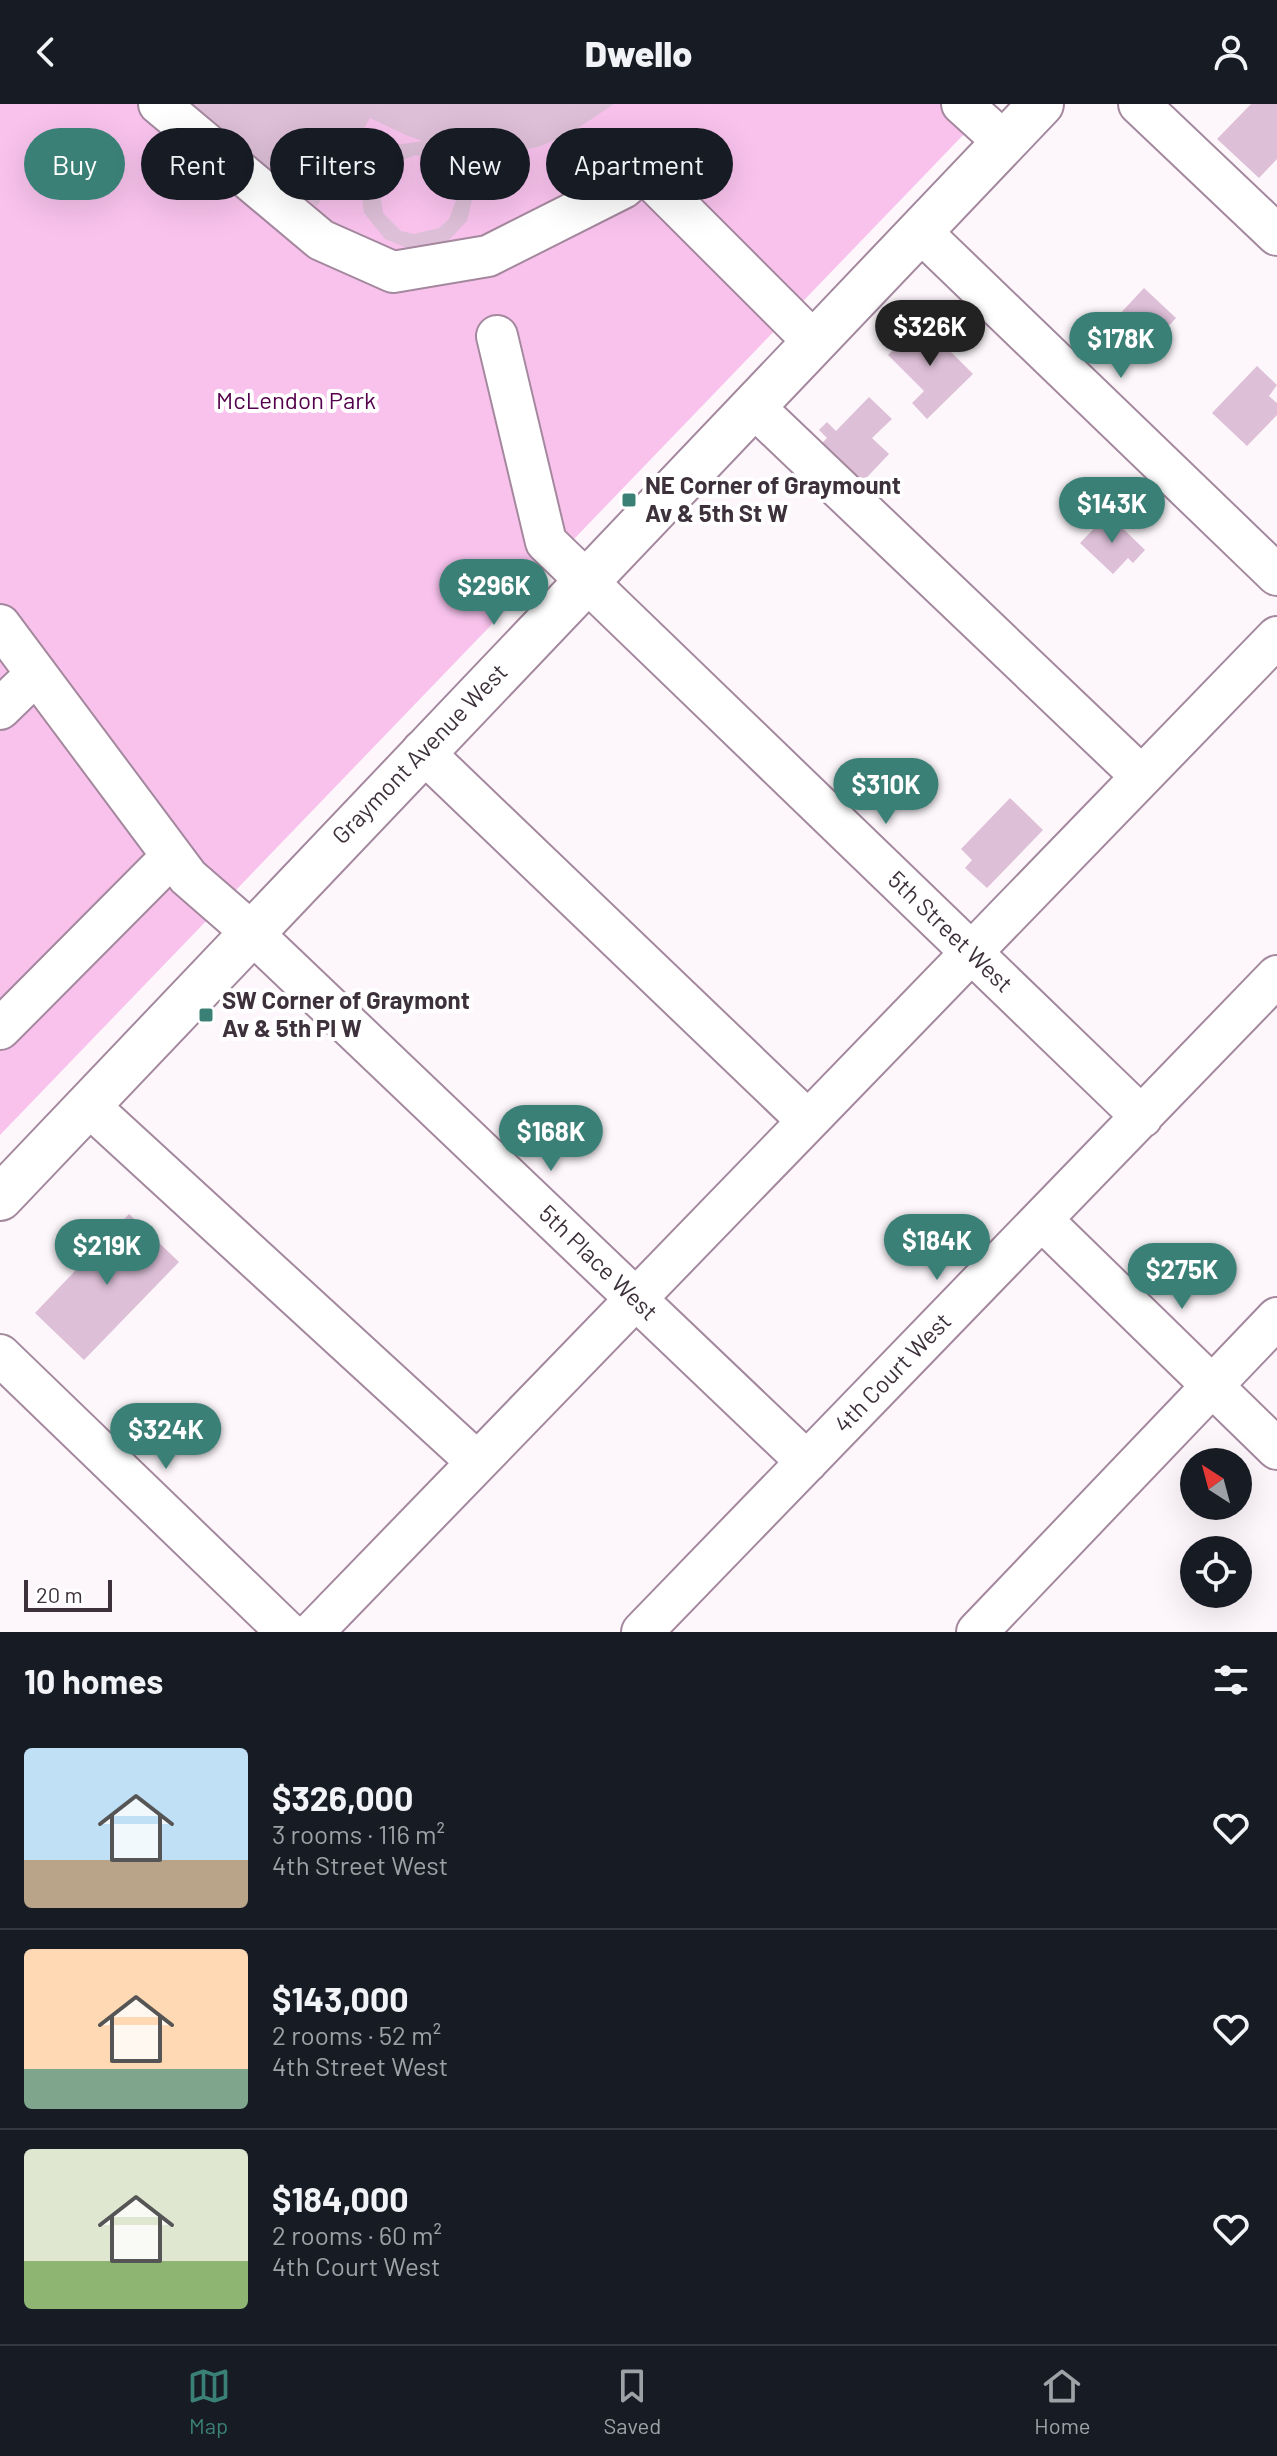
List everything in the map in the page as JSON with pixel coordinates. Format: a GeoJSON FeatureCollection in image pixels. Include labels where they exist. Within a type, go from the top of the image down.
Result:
{"type":"FeatureCollection","features":[{"type":"Feature","properties":{"kind":"main road","name":"Graymont Avenue West"},"geometry":{"type":"LineString","coordinates":[[0,1198],[250,931],[1041,104]]}},
{"type":"Feature","properties":{"kind":"street"},"geometry":{"type":"LineString","coordinates":[[159,104],[321,240],[393,272],[488,256],[623,188],[643,171],[815,343]]}},
{"type":"Feature","properties":{"kind":"street"},"geometry":{"type":"LineString","coordinates":[[962,104],[1005,143]]}},
{"type":"Feature","properties":{"kind":"street"},"geometry":{"type":"LineString","coordinates":[[1139,104],[1277,235]]}},
{"type":"Feature","properties":{"kind":"street"},"geometry":{"type":"LineString","coordinates":[[921,232],[1277,575]]}},
{"type":"Feature","properties":{"kind":"street","name":"5th Street West"},"geometry":{"type":"LineString","coordinates":[[497,336],[546,542],[1142,1117]]}},
{"type":"Feature","properties":{"kind":"street"},"geometry":{"type":"LineString","coordinates":[[753,406],[1141,776]]}},
{"type":"Feature","properties":{"kind":"street","name":"5th Place West"},"geometry":{"type":"LineString","coordinates":[[0,625],[188,877],[250,931],[807,1462]]}},
{"type":"Feature","properties":{"kind":"street"},"geometry":{"type":"LineString","coordinates":[[313,1632],[1277,637]]}},
{"type":"Feature","properties":{"kind":"street"},"geometry":{"type":"LineString","coordinates":[[0,709],[35,675]]}},
{"type":"Feature","properties":{"kind":"street"},"geometry":{"type":"LineString","coordinates":[[422,751],[808,1121]]}},
{"type":"Feature","properties":{"kind":"street"},"geometry":{"type":"LineString","coordinates":[[0,1029],[172,856]]}},
{"type":"Feature","properties":{"kind":"street","name":"4th Court West"},"geometry":{"type":"LineString","coordinates":[[642,1632],[1277,976]]}},
{"type":"Feature","properties":{"kind":"street"},"geometry":{"type":"LineString","coordinates":[[88,1105],[477,1462]]}},
{"type":"Feature","properties":{"kind":"street"},"geometry":{"type":"LineString","coordinates":[[1042,1220],[1277,1449]]}},
{"type":"Feature","properties":{"kind":"street"},"geometry":{"type":"LineString","coordinates":[[977,1632],[1277,1318]]}},
{"type":"Feature","properties":{"kind":"street"},"geometry":{"type":"LineString","coordinates":[[0,1355],[287,1632]]}},
{"type":"Feature","properties":{"kind":"green space","name":"McLendon Park"},"geometry":{"type":"Polygon","coordinates":[[[0,104],[993,104],[0,1135],[0,104]]]}},
{"type":"Feature","properties":{"kind":"building"},"geometry":{"type":"Polygon","coordinates":[[[180,104],[614,104],[578,128],[546,128],[546,144],[530,149],[530,128],[420,128],[420,140],[404,134],[404,128],[391,128],[370,118],[364,128],[270,128],[270,175],[254,162],[254,128],[211,128],[180,104]]]}},
{"type":"Feature","properties":{"kind":"building"},"geometry":{"type":"Polygon","coordinates":[[[1251,104],[1277,104],[1277,159],[1259,178],[1217,139],[1251,104]]]}},
{"type":"Feature","properties":{"kind":"building"},"geometry":{"type":"Polygon","coordinates":[[[420,141],[420,156],[404,160],[404,144],[420,141]]]}},
{"type":"Feature","properties":{"kind":"building"},"geometry":{"type":"Polygon","coordinates":[[[362,200],[381,200],[383,213],[401,231],[414,234],[439,228],[449,219],[456,200],[472,200],[467,221],[446,243],[415,251],[385,239],[364,213],[362,200]]]}},
{"type":"Feature","properties":{"kind":"building"},"geometry":{"type":"Polygon","coordinates":[[[1144,288],[1176,318],[1148,348],[1116,318],[1144,288]]]}},
{"type":"Feature","properties":{"kind":"building"},"geometry":{"type":"Polygon","coordinates":[[[921,322],[973,374],[927,419],[912,403],[924,391],[888,355],[921,322]]]}},
{"type":"Feature","properties":{"kind":"building"},"geometry":{"type":"Polygon","coordinates":[[[1257,366],[1277,385],[1269,396],[1277,403],[1277,415],[1247,446],[1212,413],[1257,366]]]}},
{"type":"Feature","properties":{"kind":"building"},"geometry":{"type":"Polygon","coordinates":[[[869,397],[892,419],[872,438],[889,454],[854,491],[813,452],[827,438],[819,430],[827,422],[836,431],[869,397]]]}},
{"type":"Feature","properties":{"kind":"building"},"geometry":{"type":"Polygon","coordinates":[[[1108,514],[1145,550],[1133,563],[1128,558],[1113,574],[1080,543],[1108,514]]]}},
{"type":"Feature","properties":{"kind":"building"},"geometry":{"type":"Polygon","coordinates":[[[1010,798],[1043,830],[987,888],[965,868],[972,860],[961,849],[1010,798]]]}},
{"type":"Feature","properties":{"kind":"building"},"geometry":{"type":"Polygon","coordinates":[[[129,1214],[179,1262],[84,1360],[35,1313],[129,1214]]]}},
{"type":"Feature","properties":{"kind":"place","name":"NE Corner of Graymount Av & 5th St W"},"geometry":{"type":"Point","coordinates":[629,500]}},
{"type":"Feature","properties":{"kind":"place","name":"SW Corner of Graymont Av & 5th Pl W"},"geometry":{"type":"Point","coordinates":[206,1015]}}]}
